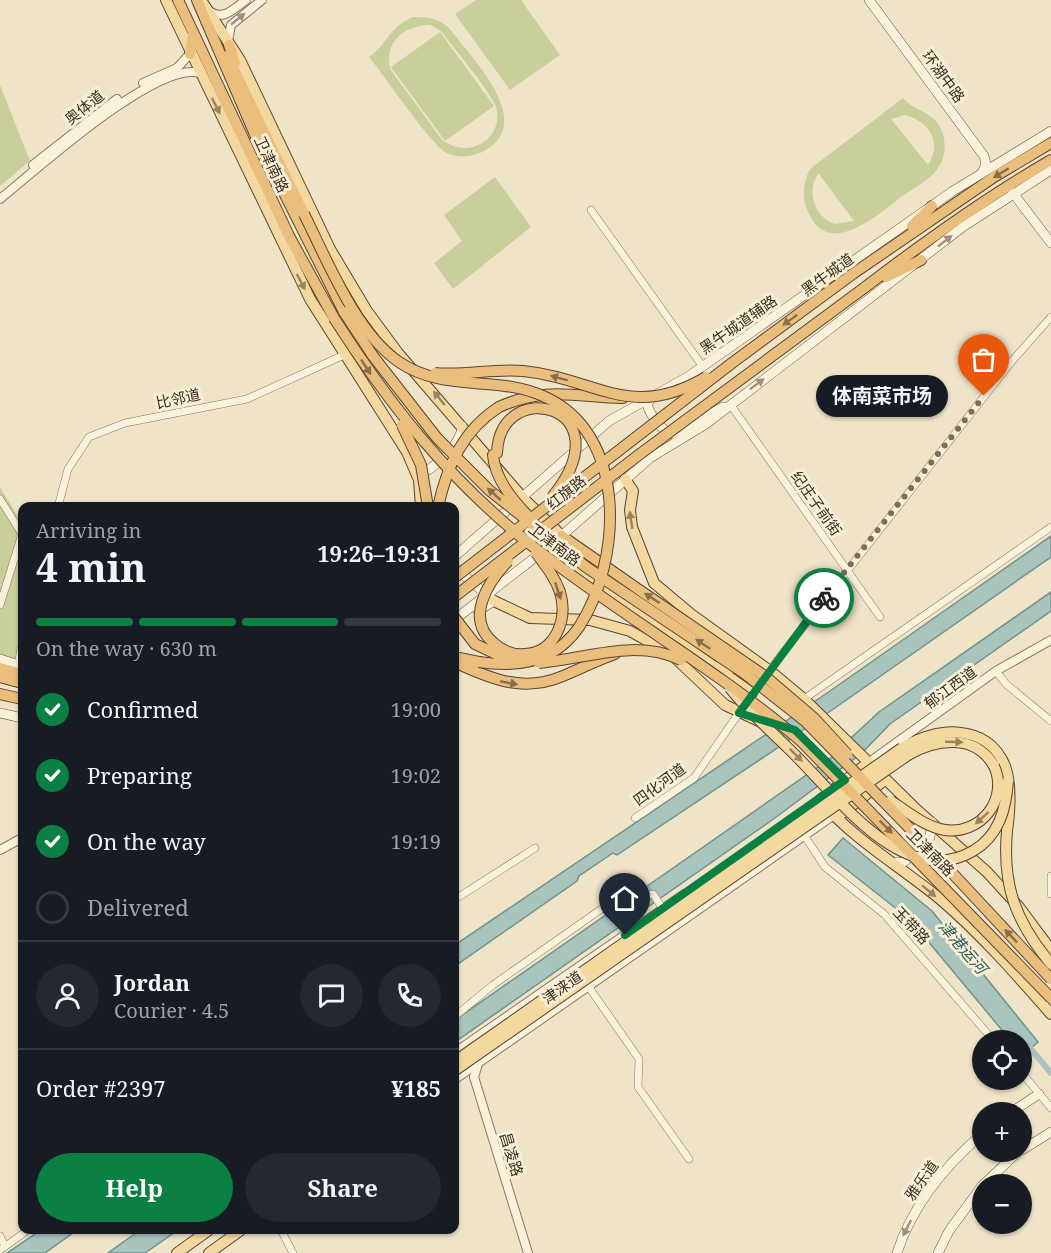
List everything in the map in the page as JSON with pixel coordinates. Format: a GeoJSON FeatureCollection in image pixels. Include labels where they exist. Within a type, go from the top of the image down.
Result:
{"type":"FeatureCollection","features":[{"type":"Feature","properties":{"kind":"highway","name":"卫津南路"},"geometry":{"type":"LineString","coordinates":[[178,0],[289,236],[339,315],[389,401],[460,481],[523,542],[714,670],[726,683],[761,707],[814,754],[1051,998]]}},
{"type":"Feature","properties":{"kind":"highway"},"geometry":{"type":"LineString","coordinates":[[204,6],[304,214],[357,314],[381,346],[406,366],[441,380],[533,392],[559,404],[578,421],[602,467],[610,499],[611,529],[603,576],[586,615],[568,639],[542,658],[518,665],[490,664],[459,658]]}},
{"type":"Feature","properties":{"kind":"highway","name":"卫津南路"},"geometry":{"type":"LineString","coordinates":[[204,6],[257,139],[339,315],[437,438],[549,545],[744,673],[783,703],[929,842],[1051,979]]}},
{"type":"Feature","properties":{"kind":"highway"},"geometry":{"type":"LineString","coordinates":[[190,54],[193,34]]}},
{"type":"Feature","properties":{"kind":"highway"},"geometry":{"type":"LineString","coordinates":[[229,45],[240,80]]}},
{"type":"Feature","properties":{"kind":"highway"},"geometry":{"type":"LineString","coordinates":[[200,73],[216,82]]}},
{"type":"Feature","properties":{"kind":"highway","name":"黑牛城道"},"geometry":{"type":"LineString","coordinates":[[630,443],[732,363],[887,248],[994,177],[1051,143]]}},
{"type":"Feature","properties":{"kind":"highway"},"geometry":{"type":"LineString","coordinates":[[864,288],[931,236],[1007,185],[1051,160]]}},
{"type":"Feature","properties":{"kind":"highway"},"geometry":{"type":"LineString","coordinates":[[887,248],[932,206]]}},
{"type":"Feature","properties":{"kind":"highway"},"geometry":{"type":"LineString","coordinates":[[864,288],[921,260]]}},
{"type":"Feature","properties":{"kind":"highway","name":"红旗路"},"geometry":{"type":"LineString","coordinates":[[459,593],[523,542],[864,288]]}},
{"type":"Feature","properties":{"kind":"highway"},"geometry":{"type":"LineString","coordinates":[[439,502],[446,477],[460,447],[472,429],[499,407],[528,396],[549,393],[631,402],[676,391],[732,363]]}},
{"type":"Feature","properties":{"kind":"highway"},"geometry":{"type":"LineString","coordinates":[[406,366],[445,374],[502,370],[533,372],[631,402]]}},
{"type":"Feature","properties":{"kind":"highway"},"geometry":{"type":"LineString","coordinates":[[389,401],[418,457],[424,477],[427,502]]}},
{"type":"Feature","properties":{"kind":"highway"},"geometry":{"type":"LineString","coordinates":[[544,507],[568,477],[576,452],[576,439],[570,424],[560,414],[547,409],[533,408],[518,414],[509,421],[501,433],[494,459],[495,470],[511,497],[549,545]]}},
{"type":"Feature","properties":{"kind":"highway","name":"红旗路"},"geometry":{"type":"LineString","coordinates":[[459,574],[630,443]]}},
{"type":"Feature","properties":{"kind":"highway"},"geometry":{"type":"LineString","coordinates":[[562,536],[726,648],[793,699],[929,842]]}},
{"type":"Feature","properties":{"kind":"highway"},"geometry":{"type":"LineString","coordinates":[[523,542],[555,581],[562,611],[560,627],[553,640],[538,651],[521,655],[507,651],[493,643],[484,632],[480,612],[488,585],[523,542]]}},
{"type":"Feature","properties":{"kind":"highway"},"geometry":{"type":"LineString","coordinates":[[459,626],[475,644],[509,661],[545,662],[591,653],[628,650],[664,652],[714,670]]}},
{"type":"Feature","properties":{"kind":"highway"},"geometry":{"type":"LineString","coordinates":[[459,664],[504,682],[530,685],[556,679],[598,660],[628,650]]}},
{"type":"Feature","properties":{"kind":"highway"},"geometry":{"type":"LineString","coordinates":[[0,668],[18,668]]}},
{"type":"Feature","properties":{"kind":"highway"},"geometry":{"type":"LineString","coordinates":[[0,677],[18,682]]}},
{"type":"Feature","properties":{"kind":"highway"},"geometry":{"type":"LineString","coordinates":[[0,694],[18,698]]}},
{"type":"Feature","properties":{"kind":"main road"},"geometry":{"type":"LineString","coordinates":[[166,0],[282,246],[344,355],[397,433],[415,468],[420,502]]}},
{"type":"Feature","properties":{"kind":"main road","name":"环湖中路"},"geometry":{"type":"LineString","coordinates":[[869,0],[984,156],[986,164],[982,173]]}},
{"type":"Feature","properties":{"kind":"main road","name":"环湖中路"},"geometry":{"type":"LineString","coordinates":[[874,0],[988,154],[1003,158]]}},
{"type":"Feature","properties":{"kind":"main road"},"geometry":{"type":"LineString","coordinates":[[204,6],[240,60],[313,216],[350,285],[398,353],[522,497],[562,536]]}},
{"type":"Feature","properties":{"kind":"main road","name":"黑牛城道辅路"},"geometry":{"type":"LineString","coordinates":[[459,553],[631,402],[651,398],[703,366],[1003,158],[1051,131]]}},
{"type":"Feature","properties":{"kind":"main road"},"geometry":{"type":"LineString","coordinates":[[459,617],[491,599],[506,581],[562,536],[657,453],[706,424],[921,260],[1013,193],[1051,170]]}},
{"type":"Feature","properties":{"kind":"main road"},"geometry":{"type":"LineString","coordinates":[[1013,193],[1051,243]]}},
{"type":"Feature","properties":{"kind":"main road"},"geometry":{"type":"LineString","coordinates":[[651,398],[647,405],[649,411],[665,431],[672,434],[711,411],[730,404]]}},
{"type":"Feature","properties":{"kind":"main road"},"geometry":{"type":"LineString","coordinates":[[631,402],[645,414],[666,441],[657,453]]}},
{"type":"Feature","properties":{"kind":"main road"},"geometry":{"type":"LineString","coordinates":[[415,468],[424,472],[434,466],[456,442],[462,426]]}},
{"type":"Feature","properties":{"kind":"main road"},"geometry":{"type":"LineString","coordinates":[[625,479],[633,491],[630,510],[632,527],[654,583],[690,614],[769,670],[804,699],[883,778],[987,873],[1019,907],[1051,950]]}},
{"type":"Feature","properties":{"kind":"main road"},"geometry":{"type":"LineString","coordinates":[[549,545],[714,670],[752,693]]}},
{"type":"Feature","properties":{"kind":"main road"},"geometry":{"type":"LineString","coordinates":[[459,571],[491,599],[530,618],[590,621],[630,631],[671,654],[715,698],[739,713],[797,732],[843,778]]}},
{"type":"Feature","properties":{"kind":"main road"},"geometry":{"type":"LineString","coordinates":[[0,659],[18,667]]}},
{"type":"Feature","properties":{"kind":"main road"},"geometry":{"type":"LineString","coordinates":[[714,670],[769,670]]}},
{"type":"Feature","properties":{"kind":"main road"},"geometry":{"type":"LineString","coordinates":[[726,683],[858,821],[885,841],[915,856],[947,860],[967,854],[981,845],[1001,819],[1006,802],[1008,781]]}},
{"type":"Feature","properties":{"kind":"main road"},"geometry":{"type":"LineString","coordinates":[[0,712],[18,717]]}},
{"type":"Feature","properties":{"kind":"main road"},"geometry":{"type":"LineString","coordinates":[[459,1058],[910,742],[946,731],[974,736],[997,753],[1004,766],[1010,798],[1005,854],[1008,885],[1024,927],[1051,964]]}},
{"type":"Feature","properties":{"kind":"main road"},"geometry":{"type":"LineString","coordinates":[[459,1074],[916,750],[944,742],[970,744],[987,757],[998,777],[998,792],[992,809],[976,824],[961,830],[945,830],[930,826],[891,801]]}},
{"type":"Feature","properties":{"kind":"main road"},"geometry":{"type":"LineString","coordinates":[[868,763],[843,778],[820,800],[834,815],[901,865],[942,901],[998,955],[1051,1014]]}},
{"type":"Feature","properties":{"kind":"main road"},"geometry":{"type":"LineString","coordinates":[[834,815],[846,811],[874,790],[883,778]]}},
{"type":"Feature","properties":{"kind":"main road"},"geometry":{"type":"LineString","coordinates":[[929,842],[932,822]]}},
{"type":"Feature","properties":{"kind":"main road"},"geometry":{"type":"LineString","coordinates":[[901,865],[929,842],[946,834]]}},
{"type":"Feature","properties":{"kind":"main road"},"geometry":{"type":"LineString","coordinates":[[1027,1102],[1039,1094]]}},
{"type":"Feature","properties":{"kind":"main road"},"geometry":{"type":"LineString","coordinates":[[1032,1144],[1051,1132]]}},
{"type":"Feature","properties":{"kind":"main road","name":"雅乐道"},"geometry":{"type":"LineString","coordinates":[[897,1253],[918,1207],[956,1158],[972,1143]]}},
{"type":"Feature","properties":{"kind":"main road"},"geometry":{"type":"LineString","coordinates":[[996,1174],[1008,1162]]}},
{"type":"Feature","properties":{"kind":"main road"},"geometry":{"type":"LineString","coordinates":[[938,1253],[949,1231],[972,1201]]}},
{"type":"Feature","properties":{"kind":"main road"},"geometry":{"type":"LineString","coordinates":[[177,1253],[203,1234]]}},
{"type":"Feature","properties":{"kind":"main road"},"geometry":{"type":"LineString","coordinates":[[209,1253],[235,1234]]}},
{"type":"Feature","properties":{"kind":"street"},"geometry":{"type":"LineString","coordinates":[[204,6],[224,15],[246,0]]}},
{"type":"Feature","properties":{"kind":"street"},"geometry":{"type":"LineString","coordinates":[[229,45],[228,36],[231,25],[262,0]]}},
{"type":"Feature","properties":{"kind":"street","name":"奥体道"},"geometry":{"type":"LineString","coordinates":[[0,192],[96,113],[130,90],[177,68],[190,54]]}},
{"type":"Feature","properties":{"kind":"street"},"geometry":{"type":"LineString","coordinates":[[0,199],[129,97],[179,73],[200,73]]}},
{"type":"Feature","properties":{"kind":"street"},"geometry":{"type":"LineString","coordinates":[[591,210],[703,366]]}},
{"type":"Feature","properties":{"kind":"street","name":"四化河道"},"geometry":{"type":"LineString","coordinates":[[635,818],[694,778],[752,693],[847,569],[1012,361],[1051,317]]}},
{"type":"Feature","properties":{"kind":"street","name":"比邻道"},"geometry":{"type":"LineString","coordinates":[[59,502],[68,469],[89,437],[125,423],[248,399],[344,355]]}},
{"type":"Feature","properties":{"kind":"street","name":"纪庄子前街"},"geometry":{"type":"LineString","coordinates":[[730,404],[880,617]]}},
{"type":"Feature","properties":{"kind":"street"},"geometry":{"type":"LineString","coordinates":[[0,499],[18,528]]}},
{"type":"Feature","properties":{"kind":"street"},"geometry":{"type":"LineString","coordinates":[[804,699],[1051,527]]}},
{"type":"Feature","properties":{"kind":"street"},"geometry":{"type":"LineString","coordinates":[[0,605],[18,547]]}},
{"type":"Feature","properties":{"kind":"street","name":"郁江西道"},"geometry":{"type":"LineString","coordinates":[[868,763],[998,673],[1051,640]]}},
{"type":"Feature","properties":{"kind":"street","name":"郁江西道"},"geometry":{"type":"LineString","coordinates":[[998,673],[1051,645]]}},
{"type":"Feature","properties":{"kind":"street"},"geometry":{"type":"LineString","coordinates":[[998,673],[1006,684],[1051,721]]}},
{"type":"Feature","properties":{"kind":"street","name":"津涞道"},"geometry":{"type":"LineString","coordinates":[[459,1050],[662,907],[820,800]]}},
{"type":"Feature","properties":{"kind":"street","name":"津涞道"},"geometry":{"type":"LineString","coordinates":[[459,1075],[478,1064],[834,815]]}},
{"type":"Feature","properties":{"kind":"street"},"geometry":{"type":"LineString","coordinates":[[0,844],[18,834]]}},
{"type":"Feature","properties":{"kind":"street","name":"玉带路"},"geometry":{"type":"LineString","coordinates":[[804,835],[825,867],[884,914],[984,1030]]}},
{"type":"Feature","properties":{"kind":"street"},"geometry":{"type":"LineString","coordinates":[[0,850],[18,840]]}},
{"type":"Feature","properties":{"kind":"street"},"geometry":{"type":"LineString","coordinates":[[459,897],[535,848]]}},
{"type":"Feature","properties":{"kind":"street"},"geometry":{"type":"LineString","coordinates":[[1051,876],[1051,894]]}},
{"type":"Feature","properties":{"kind":"street"},"geometry":{"type":"LineString","coordinates":[[459,1013],[493,985],[620,896],[635,899],[653,894],[662,907]]}},
{"type":"Feature","properties":{"kind":"street"},"geometry":{"type":"LineString","coordinates":[[576,969],[639,1059],[639,1087],[688,1159]]}},
{"type":"Feature","properties":{"kind":"street","name":"昌凌路"},"geometry":{"type":"LineString","coordinates":[[478,1064],[474,1077],[526,1253]]}},
{"type":"Feature","properties":{"kind":"street","name":"昌凌路"},"geometry":{"type":"LineString","coordinates":[[459,1077],[471,1082],[526,1253]]}},
{"type":"Feature","properties":{"kind":"street"},"geometry":{"type":"LineString","coordinates":[[1032,1085],[1051,1107]]}},
{"type":"Feature","properties":{"kind":"street"},"geometry":{"type":"LineString","coordinates":[[0,1236],[2,1248],[22,1234]]}},
{"type":"Feature","properties":{"kind":"street"},"geometry":{"type":"LineString","coordinates":[[283,1234],[293,1253]]}},
{"type":"Feature","properties":{"kind":"green space"},"geometry":{"type":"Polygon","coordinates":[[[476,0],[521,0],[560,55],[510,90],[455,14],[476,0]]]}},
{"type":"Feature","properties":{"kind":"green space"},"geometry":{"type":"Polygon","coordinates":[[[413,17],[423,17],[437,20],[445,25],[483,71],[502,106],[504,123],[500,138],[486,150],[472,156],[462,157],[447,153],[439,147],[369,57],[405,21],[413,17]],[[430,25],[404,32],[393,43],[390,50],[390,69],[443,141],[453,146],[472,147],[482,143],[493,132],[497,117],[496,107],[479,80],[441,31],[430,25]]]}},
{"type":"Feature","properties":{"kind":"green space"},"geometry":{"type":"Polygon","coordinates":[[[440,32],[494,106],[445,141],[391,67],[440,32]]]}},
{"type":"Feature","properties":{"kind":"green space"},"geometry":{"type":"Polygon","coordinates":[[[0,85],[30,161],[0,186],[0,85]]]}},
{"type":"Feature","properties":{"kind":"green space"},"geometry":{"type":"Polygon","coordinates":[[[903,98],[934,119],[944,138],[943,156],[940,165],[932,175],[866,223],[852,230],[839,233],[826,232],[816,224],[804,199],[806,179],[810,169],[903,98]],[[905,115],[891,119],[928,165],[934,149],[931,134],[921,122],[905,115]],[[819,174],[814,181],[813,195],[821,215],[834,224],[854,221],[819,174]]]}},
{"type":"Feature","properties":{"kind":"green space"},"geometry":{"type":"Polygon","coordinates":[[[495,177],[531,227],[453,289],[434,263],[462,241],[444,215],[495,177]]]}},
{"type":"Feature","properties":{"kind":"green space"},"geometry":{"type":"Polygon","coordinates":[[[0,487],[18,516],[18,646],[15,659],[0,654],[0,487]]]}},
{"type":"Feature","properties":{"kind":"water"},"geometry":{"type":"Polygon","coordinates":[[[1051,536],[1051,557],[779,747],[617,855],[613,853],[579,876],[577,881],[459,963],[459,942],[830,691],[1051,536]]]}},
{"type":"Feature","properties":{"kind":"water"},"geometry":{"type":"Polygon","coordinates":[[[1051,592],[1051,611],[890,724],[862,753],[775,818],[459,1039],[459,1017],[848,746],[851,738],[879,712],[1051,592]]]}},
{"type":"Feature","properties":{"kind":"water"},"geometry":{"type":"Polygon","coordinates":[[[843,838],[932,911],[1028,1030],[1002,1030],[922,934],[898,910],[828,855],[843,838]]]}},
{"type":"Feature","properties":{"kind":"water"},"geometry":{"type":"Polygon","coordinates":[[[1032,1035],[1038,1042],[1032,1047],[1032,1035]]]}},
{"type":"Feature","properties":{"kind":"water"},"geometry":{"type":"Polygon","coordinates":[[[35,1234],[71,1234],[45,1253],[7,1253],[35,1234]]]}},
{"type":"Feature","properties":{"kind":"water"},"geometry":{"type":"Polygon","coordinates":[[[134,1234],[172,1234],[145,1253],[108,1253],[134,1234]]]}},
{"type":"Feature","properties":{"kind":"waterway","name":"津港运河"},"geometry":{"type":"LineString","coordinates":[[1032,1050],[1051,1073]]}},
{"type":"Feature","properties":{"kind":"way so far"},"geometry":{"type":"LineString","coordinates":[[824,598],[984,396]]}},
{"type":"Feature","properties":{"kind":"place","name":"体南菜市场"},"geometry":{"type":"Point","coordinates":[984,396]}},
{"type":"Feature","properties":{"kind":"route"},"geometry":{"type":"LineString","coordinates":[[625,935],[820,800],[845,780],[795,730],[755,720],[739,713],[824,598]]}}]}
